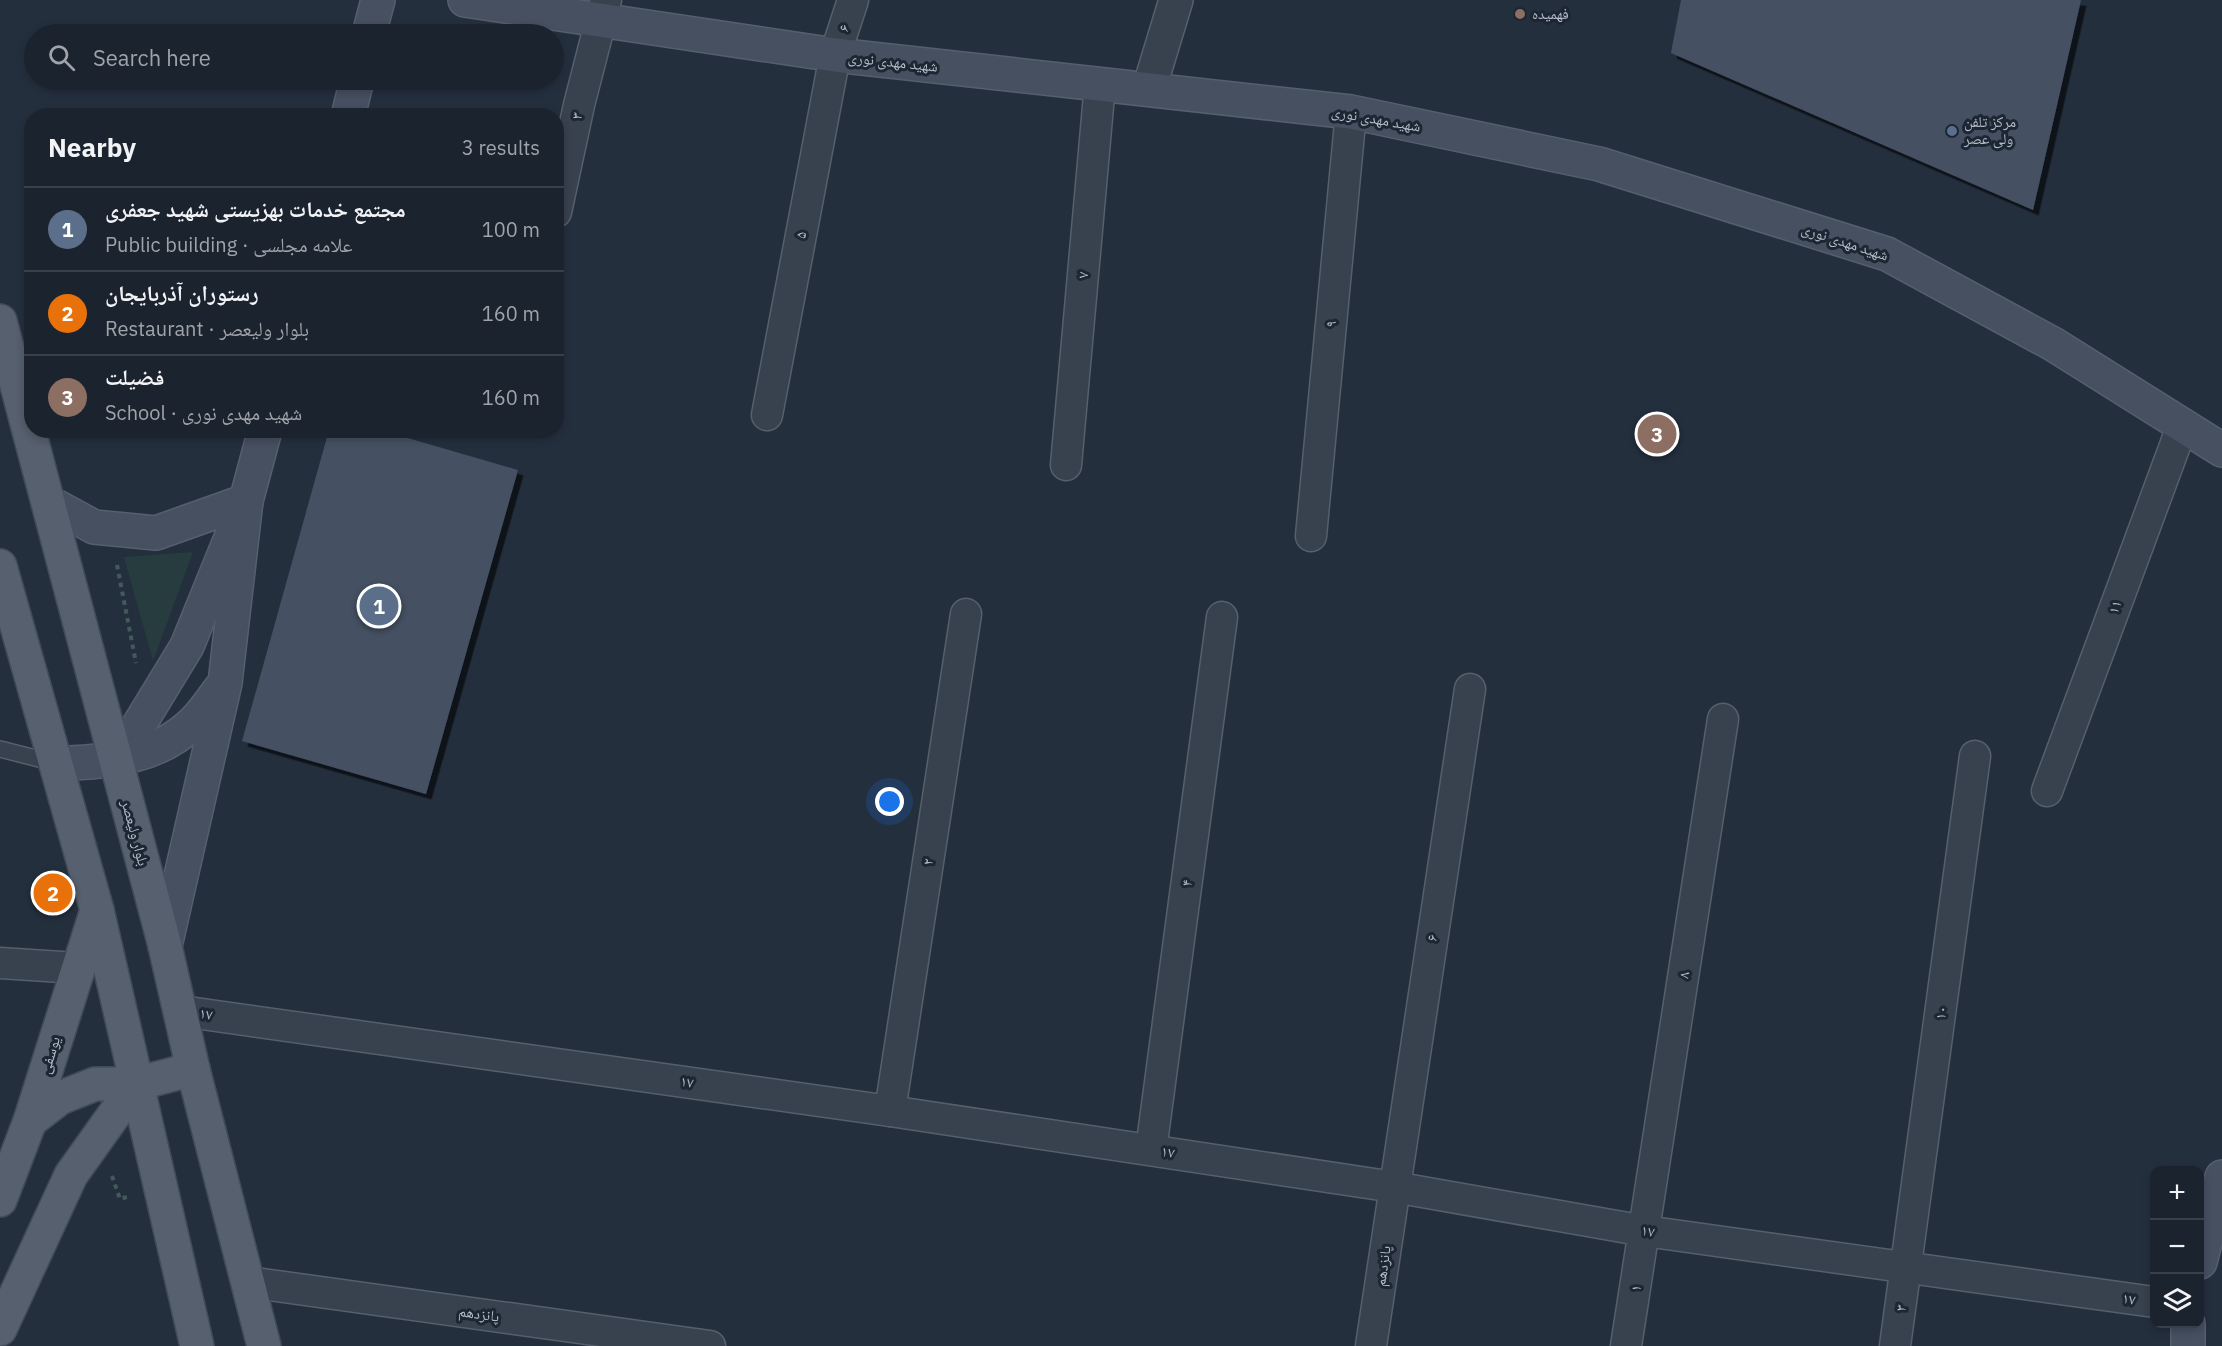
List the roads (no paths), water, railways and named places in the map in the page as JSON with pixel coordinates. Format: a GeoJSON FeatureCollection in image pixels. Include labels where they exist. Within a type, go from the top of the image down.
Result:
{"type":"FeatureCollection","features":[{"type":"Feature","properties":{"kind":"main road"},"geometry":{"type":"LineString","coordinates":[[372,24],[378,0]]}},
{"type":"Feature","properties":{"kind":"main road","name":"شهید مهدی نوری"},"geometry":{"type":"LineString","coordinates":[[465,0],[603,10],[835,55],[1351,112],[1599,164],[1887,254],[2053,344],[2222,450]]}},
{"type":"Feature","properties":{"kind":"main road"},"geometry":{"type":"LineString","coordinates":[[350,108],[354,90]]}},
{"type":"Feature","properties":{"kind":"main road","name":"بلوار ولیعصر"},"geometry":{"type":"LineString","coordinates":[[0,321],[24,412]]}},
{"type":"Feature","properties":{"kind":"main road","name":"بلوار ولیعصر"},"geometry":{"type":"LineString","coordinates":[[31,438],[165,946],[193,1069],[264,1346]]}},
{"type":"Feature","properties":{"kind":"main road"},"geometry":{"type":"LineString","coordinates":[[165,946],[225,683],[246,501],[262,438]]}},
{"type":"Feature","properties":{"kind":"main road"},"geometry":{"type":"LineString","coordinates":[[48,502],[94,527],[156,533],[246,501]]}},
{"type":"Feature","properties":{"kind":"main road"},"geometry":{"type":"LineString","coordinates":[[117,761],[187,646],[246,501]]}},
{"type":"Feature","properties":{"kind":"main road"},"geometry":{"type":"LineString","coordinates":[[3,584],[97,910],[197,1346]]}},
{"type":"Feature","properties":{"kind":"main road"},"geometry":{"type":"LineString","coordinates":[[56,764],[117,761],[160,747],[194,722],[225,683]]}},
{"type":"Feature","properties":{"kind":"main road","name":"یوسفی"},"geometry":{"type":"LineString","coordinates":[[0,1200],[30,1121],[97,910]]}},
{"type":"Feature","properties":{"kind":"main road"},"geometry":{"type":"LineString","coordinates":[[30,1121],[60,1098],[95,1084],[136,1084],[193,1069]]}},
{"type":"Feature","properties":{"kind":"main road"},"geometry":{"type":"LineString","coordinates":[[0,1329],[71,1175],[136,1084]]}},
{"type":"Feature","properties":{"kind":"main road"},"geometry":{"type":"LineString","coordinates":[[2204,1244],[2222,1177]]}},
{"type":"Feature","properties":{"kind":"main road"},"geometry":{"type":"LineString","coordinates":[[2188,1328],[2188,1346]]}},
{"type":"Feature","properties":{"kind":"street","name":"۶"},"geometry":{"type":"LineString","coordinates":[[835,55],[853,0]]}},
{"type":"Feature","properties":{"kind":"street"},"geometry":{"type":"LineString","coordinates":[[1149,89],[1176,0]]}},
{"type":"Feature","properties":{"kind":"street","name":"۳"},"geometry":{"type":"LineString","coordinates":[[564,175],[603,10]]}},
{"type":"Feature","properties":{"kind":"street","name":"۵"},"geometry":{"type":"LineString","coordinates":[[767,414],[835,55]]}},
{"type":"Feature","properties":{"kind":"street","name":"۷"},"geometry":{"type":"LineString","coordinates":[[1066,465],[1100,84]]}},
{"type":"Feature","properties":{"kind":"street","name":"۹"},"geometry":{"type":"LineString","coordinates":[[1311,536],[1351,112]]}},
{"type":"Feature","properties":{"kind":"street","name":"۱۱"},"geometry":{"type":"LineString","coordinates":[[2047,791],[2183,424]]}},
{"type":"Feature","properties":{"kind":"street","name":"۲"},"geometry":{"type":"LineString","coordinates":[[890,1111],[966,614]]}},
{"type":"Feature","properties":{"kind":"street","name":"۴"},"geometry":{"type":"LineString","coordinates":[[1151,1150],[1222,617]]}},
{"type":"Feature","properties":{"kind":"street","name":"۶"},"geometry":{"type":"LineString","coordinates":[[1394,1187],[1470,689]]}},
{"type":"Feature","properties":{"kind":"street","name":"۸"},"geometry":{"type":"LineString","coordinates":[[1645,1231],[1723,719]]}},
{"type":"Feature","properties":{"kind":"street","name":"۱۰"},"geometry":{"type":"LineString","coordinates":[[1906,1269],[1975,756]]}},
{"type":"Feature","properties":{"kind":"street"},"geometry":{"type":"LineString","coordinates":[[0,963],[77,968]]}},
{"type":"Feature","properties":{"kind":"street","name":"۱۷"},"geometry":{"type":"LineString","coordinates":[[181,1011],[890,1111],[1394,1187],[1645,1231],[2150,1301]]}},
{"type":"Feature","properties":{"kind":"street","name":"پانزدهم"},"geometry":{"type":"LineString","coordinates":[[1371,1346],[1394,1187]]}},
{"type":"Feature","properties":{"kind":"street","name":"۱"},"geometry":{"type":"LineString","coordinates":[[1626,1346],[1645,1231]]}},
{"type":"Feature","properties":{"kind":"street","name":"۳"},"geometry":{"type":"LineString","coordinates":[[1895,1346],[1906,1269]]}},
{"type":"Feature","properties":{"kind":"street","name":"پانزدهم"},"geometry":{"type":"LineString","coordinates":[[248,1282],[710,1346]]}},
{"type":"Feature","properties":{"kind":"lane"},"geometry":{"type":"LineString","coordinates":[[0,748],[56,764]]}},
{"type":"Feature","properties":{"kind":"place","name":"فهمیده"},"geometry":{"type":"Point","coordinates":[1520,14]}},
{"type":"Feature","properties":{"kind":"place","name":"مرکز تلفن ولی عصر"},"geometry":{"type":"Point","coordinates":[1952,131]}},
{"type":"Feature","properties":{"kind":"place","name":"فضیلت"},"geometry":{"type":"Point","coordinates":[1657,434]}},
{"type":"Feature","properties":{"kind":"place","name":"مجتمع خدمات بهزیستی شهید جعفری"},"geometry":{"type":"Point","coordinates":[379,606]}},
{"type":"Feature","properties":{"kind":"place","name":"رستوران آذربایجان"},"geometry":{"type":"Point","coordinates":[53,893]}}]}
